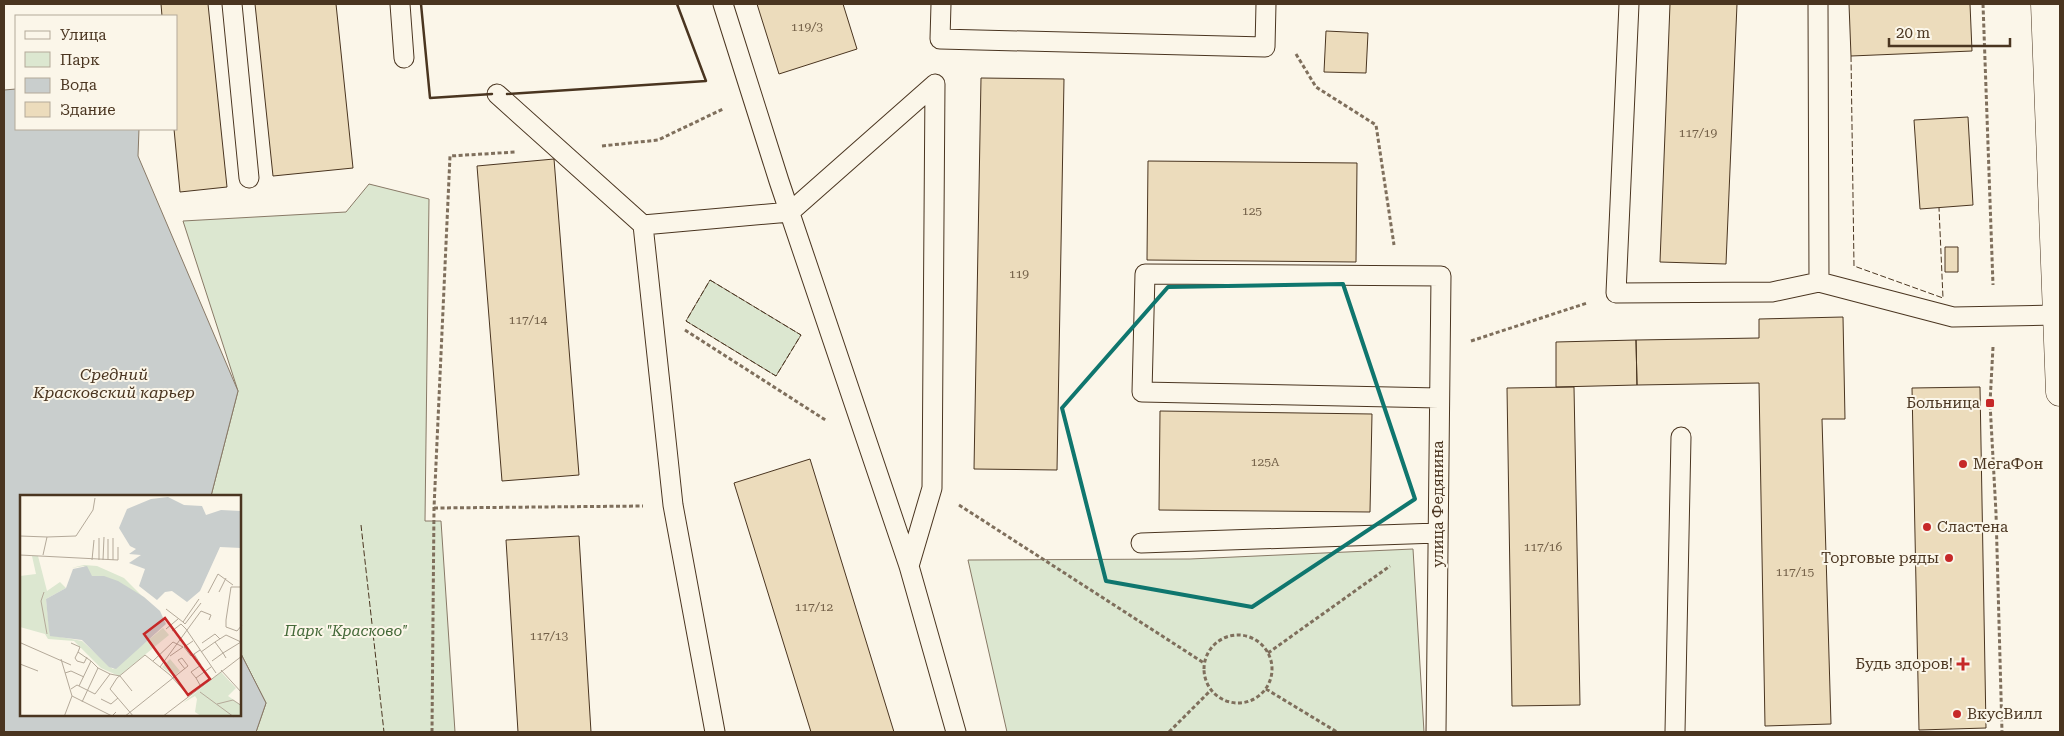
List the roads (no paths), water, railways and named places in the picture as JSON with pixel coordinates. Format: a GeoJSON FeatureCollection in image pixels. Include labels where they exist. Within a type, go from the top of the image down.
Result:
{"type":"FeatureCollection","features":[{"type":"Feature","properties":{"kind":"main road"},"geometry":{"type":"LineString","coordinates":[[2045,4],[2060,392]]}},
{"type":"Feature","properties":{"kind":"lane"},"geometry":{"type":"LineString","coordinates":[[232,4],[249,178]]}},
{"type":"Feature","properties":{"kind":"lane"},"geometry":{"type":"LineString","coordinates":[[400,4],[404,58]]}},
{"type":"Feature","properties":{"kind":"lane"},"geometry":{"type":"LineString","coordinates":[[723,4],[790,212],[909,566],[956,732]]}},
{"type":"Feature","properties":{"kind":"lane"},"geometry":{"type":"LineString","coordinates":[[941,4],[940,40],[1266,47],[1266,4]]}},
{"type":"Feature","properties":{"kind":"lane"},"geometry":{"type":"LineString","coordinates":[[1629,4],[1616,293],[1772,292],[1819,282],[1953,317],[2056,315]]}},
{"type":"Feature","properties":{"kind":"lane"},"geometry":{"type":"LineString","coordinates":[[1818,4],[1819,282]]}},
{"type":"Feature","properties":{"kind":"lane"},"geometry":{"type":"LineString","coordinates":[[643,225],[790,212],[935,84],[932,488],[909,566]]}},
{"type":"Feature","properties":{"kind":"lane"},"geometry":{"type":"LineString","coordinates":[[497,94],[643,225],[673,505],[715,732]]}},
{"type":"Feature","properties":{"kind":"lane","name":"улица Федянина"},"geometry":{"type":"LineString","coordinates":[[1436,732],[1441,276],[1145,274],[1142,392],[1439,398]]}},
{"type":"Feature","properties":{"kind":"lane"},"geometry":{"type":"LineString","coordinates":[[1675,732],[1681,437]]}},
{"type":"Feature","properties":{"kind":"lane"},"geometry":{"type":"LineString","coordinates":[[1141,543],[1438,533]]}},
{"type":"Feature","properties":{"kind":"water","name":"Средний Красковский карьер"},"geometry":{"type":"Polygon","coordinates":[[[15,89],[15,130],[139,130],[138,156],[238,391],[211,495],[20,495],[20,716],[241,716],[241,654],[266,703],[256,732],[4,732],[4,90],[15,89]]]}},
{"type":"Feature","properties":{"kind":"place","name":"Больница"},"geometry":{"type":"Point","coordinates":[1990,403]}},
{"type":"Feature","properties":{"kind":"place","name":"МегаФон"},"geometry":{"type":"Point","coordinates":[1963,464]}},
{"type":"Feature","properties":{"kind":"place","name":"Сластена"},"geometry":{"type":"Point","coordinates":[1927,527]}},
{"type":"Feature","properties":{"kind":"place","name":"Торговые ряды"},"geometry":{"type":"Point","coordinates":[1949,558]}},
{"type":"Feature","properties":{"kind":"place","name":"Будь здоров!"},"geometry":{"type":"Point","coordinates":[1963,664]}},
{"type":"Feature","properties":{"kind":"place","name":"ВкусВилл"},"geometry":{"type":"Point","coordinates":[1957,714]}},
{"type":"Feature","properties":{"kind":"park label","name":"Парк \"Красково\""},"geometry":{"type":"Point","coordinates":[346,631]}}]}
